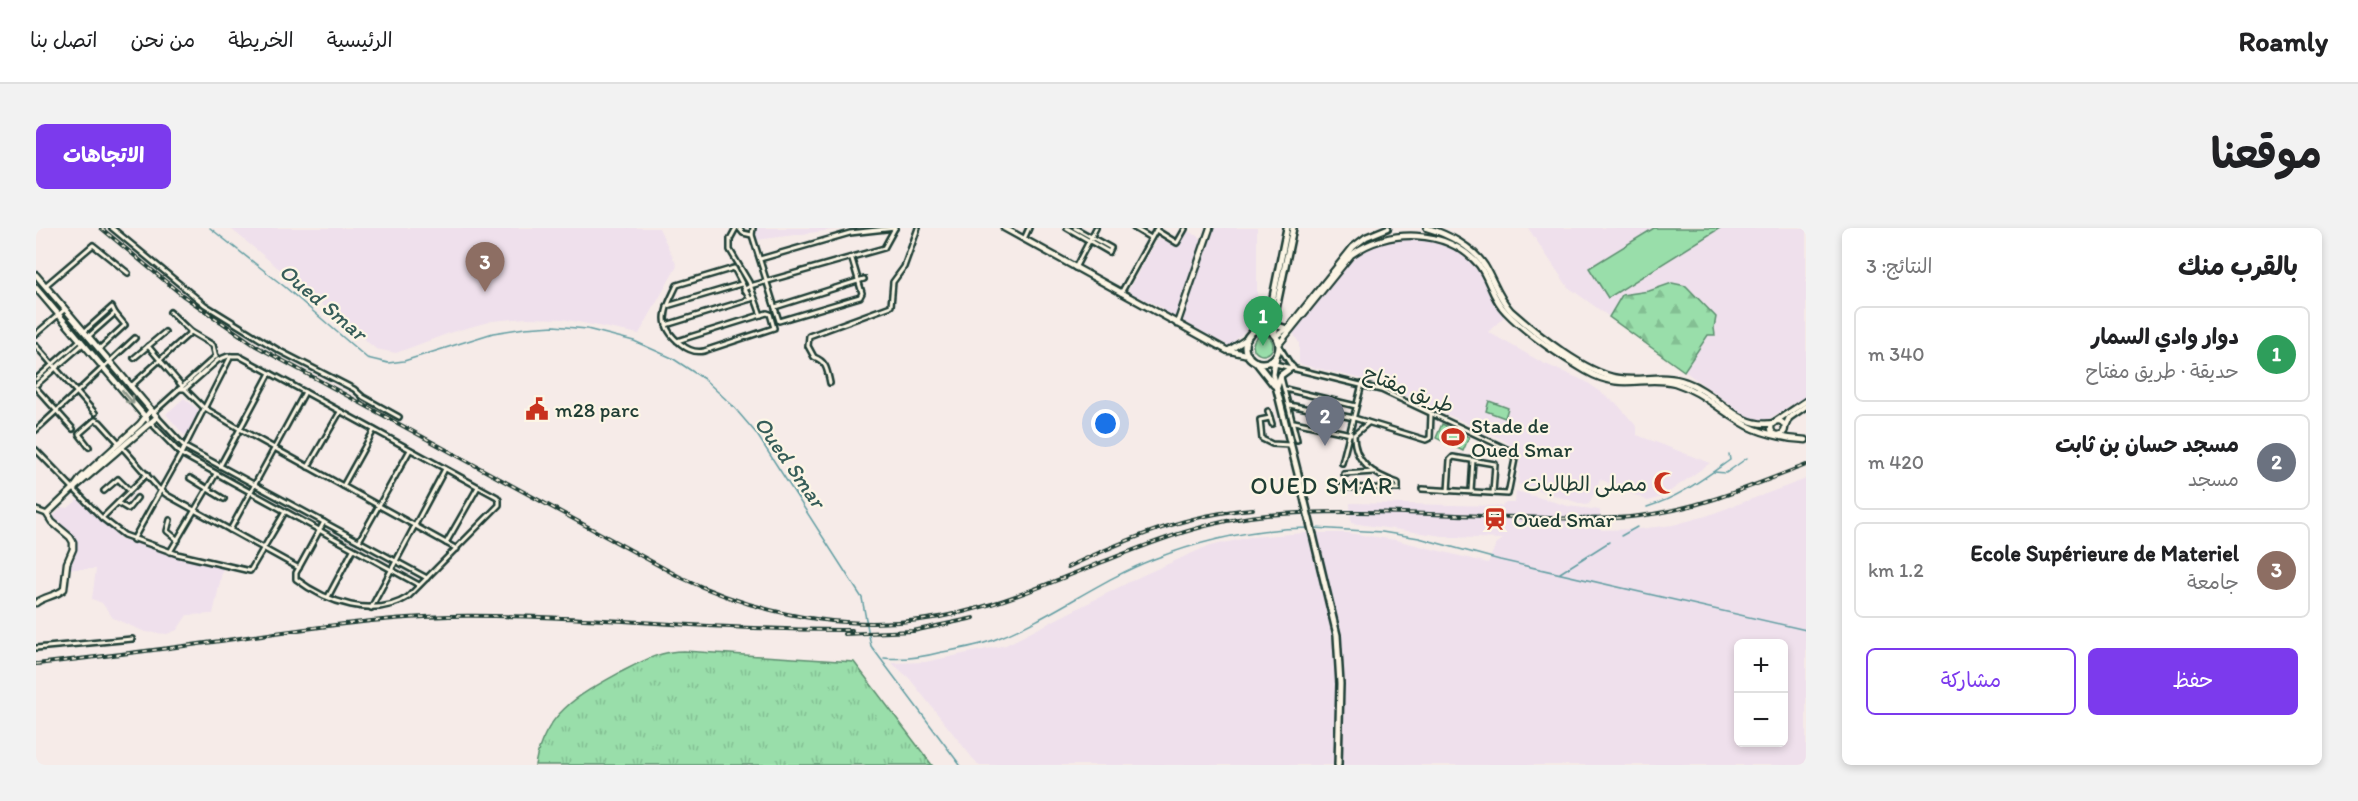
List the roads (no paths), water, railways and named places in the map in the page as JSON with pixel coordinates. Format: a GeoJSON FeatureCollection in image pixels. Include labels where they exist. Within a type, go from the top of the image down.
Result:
{"type":"FeatureCollection","features":[{"type":"Feature","properties":{"kind":"main road"},"geometry":{"type":"LineString","coordinates":[[1004,228],[1228,351],[1270,362]]}},
{"type":"Feature","properties":{"kind":"main road"},"geometry":{"type":"LineString","coordinates":[[1177,324],[1210,228]]}},
{"type":"Feature","properties":{"kind":"main road"},"geometry":{"type":"LineString","coordinates":[[1275,335],[1287,329],[1348,252],[1366,237],[1388,228]]}},
{"type":"Feature","properties":{"kind":"main road"},"geometry":{"type":"LineString","coordinates":[[1427,228],[1457,241],[1478,257],[1485,266],[1502,301],[1511,311],[1586,366],[1616,378],[1663,377],[1684,381],[1706,392],[1752,423],[1763,425],[1782,422],[1789,434],[1803,440]]}},
{"type":"Feature","properties":{"kind":"main road"},"geometry":{"type":"LineString","coordinates":[[1228,351],[1258,330],[1270,312],[1290,230]]}},
{"type":"Feature","properties":{"kind":"main road"},"geometry":{"type":"LineString","coordinates":[[1279,345],[1275,335],[1274,321],[1290,230]]}},
{"type":"Feature","properties":{"kind":"main road"},"geometry":{"type":"LineString","coordinates":[[1270,362],[1276,356],[1279,345],[1351,255],[1377,237],[1394,231],[1425,232],[1446,240],[1469,255],[1481,268],[1494,296],[1507,314],[1592,374],[1624,383],[1673,383],[1698,392],[1748,426],[1776,435],[1803,440]]}},
{"type":"Feature","properties":{"kind":"main road"},"geometry":{"type":"LineString","coordinates":[[36,275],[154,413]]}},
{"type":"Feature","properties":{"kind":"main road"},"geometry":{"type":"LineString","coordinates":[[36,288],[150,422]]}},
{"type":"Feature","properties":{"kind":"main road"},"geometry":{"type":"LineString","coordinates":[[1274,321],[1278,326],[1287,329]]}},
{"type":"Feature","properties":{"kind":"main road"},"geometry":{"type":"LineString","coordinates":[[1258,330],[1267,330],[1275,335]]}},
{"type":"Feature","properties":{"kind":"main road"},"geometry":{"type":"LineString","coordinates":[[1248,338],[1246,347],[1250,357],[1267,374],[1277,391]]}},
{"type":"Feature","properties":{"kind":"main road"},"geometry":{"type":"LineString","coordinates":[[1270,362],[1337,635],[1340,677],[1338,765]]}},
{"type":"Feature","properties":{"kind":"main road"},"geometry":{"type":"LineString","coordinates":[[1277,391],[1281,375],[1292,367]]}},
{"type":"Feature","properties":{"kind":"main road"},"geometry":{"type":"LineString","coordinates":[[1776,435],[1771,428],[1774,422],[1806,401]]}},
{"type":"Feature","properties":{"kind":"main road"},"geometry":{"type":"LineString","coordinates":[[1776,435],[1783,433],[1789,418],[1806,406]]}},
{"type":"Feature","properties":{"kind":"main road"},"geometry":{"type":"LineString","coordinates":[[121,445],[145,417],[154,413]]}},
{"type":"Feature","properties":{"kind":"main road"},"geometry":{"type":"LineString","coordinates":[[36,603],[64,589],[67,563],[73,549],[70,537],[52,522],[47,514],[121,445],[150,422],[154,413]]}},
{"type":"Feature","properties":{"kind":"street"},"geometry":{"type":"LineString","coordinates":[[112,228],[155,266],[205,305],[278,350],[354,389],[363,398],[399,417]]}},
{"type":"Feature","properties":{"kind":"street"},"geometry":{"type":"LineString","coordinates":[[752,235],[743,233],[737,228],[730,239],[730,250],[750,286],[761,315]]}},
{"type":"Feature","properties":{"kind":"street"},"geometry":{"type":"LineString","coordinates":[[753,228],[752,235],[778,319],[781,321],[861,295],[852,259]]}},
{"type":"Feature","properties":{"kind":"street"},"geometry":{"type":"LineString","coordinates":[[760,259],[850,233],[895,228]]}},
{"type":"Feature","properties":{"kind":"street"},"geometry":{"type":"LineString","coordinates":[[744,290],[750,286],[852,259],[884,248],[895,228]]}},
{"type":"Feature","properties":{"kind":"street"},"geometry":{"type":"LineString","coordinates":[[830,382],[825,364],[810,352],[809,336],[891,306],[893,282],[904,267],[918,228]]}},
{"type":"Feature","properties":{"kind":"street"},"geometry":{"type":"LineString","coordinates":[[1024,239],[1029,228]]}},
{"type":"Feature","properties":{"kind":"street"},"geometry":{"type":"LineString","coordinates":[[1067,228],[1090,239],[1111,248],[1109,252],[1090,239],[1076,228]]}},
{"type":"Feature","properties":{"kind":"street"},"geometry":{"type":"LineString","coordinates":[[1075,268],[1096,228]]}},
{"type":"Feature","properties":{"kind":"street"},"geometry":{"type":"LineString","coordinates":[[1134,228],[1151,238]]}},
{"type":"Feature","properties":{"kind":"street"},"geometry":{"type":"LineString","coordinates":[[1122,292],[1156,229],[1177,243],[1185,229]]}},
{"type":"Feature","properties":{"kind":"street"},"geometry":{"type":"LineString","coordinates":[[45,286],[93,245],[128,273]]}},
{"type":"Feature","properties":{"kind":"street"},"geometry":{"type":"LineString","coordinates":[[677,340],[761,315],[770,314],[774,328],[699,352],[682,345],[668,334],[666,325],[667,306],[677,285],[734,268],[750,299]]}},
{"type":"Feature","properties":{"kind":"street"},"geometry":{"type":"LineString","coordinates":[[775,307],[864,279]]}},
{"type":"Feature","properties":{"kind":"street"},"geometry":{"type":"LineString","coordinates":[[667,306],[741,284]]}},
{"type":"Feature","properties":{"kind":"street"},"geometry":{"type":"LineString","coordinates":[[666,325],[754,297]]}},
{"type":"Feature","properties":{"kind":"street"},"geometry":{"type":"LineString","coordinates":[[85,331],[111,308],[125,325],[99,349]]}},
{"type":"Feature","properties":{"kind":"street"},"geometry":{"type":"LineString","coordinates":[[36,334],[65,309]]}},
{"type":"Feature","properties":{"kind":"street"},"geometry":{"type":"LineString","coordinates":[[170,312],[191,332],[213,345],[217,358]]}},
{"type":"Feature","properties":{"kind":"street"},"geometry":{"type":"LineString","coordinates":[[89,336],[115,313]]}},
{"type":"Feature","properties":{"kind":"street"},"geometry":{"type":"LineString","coordinates":[[134,358],[165,332]]}},
{"type":"Feature","properties":{"kind":"street"},"geometry":{"type":"LineString","coordinates":[[130,387],[191,332]]}},
{"type":"Feature","properties":{"kind":"street"},"geometry":{"type":"LineString","coordinates":[[36,430],[135,339]]}},
{"type":"Feature","properties":{"kind":"street"},"geometry":{"type":"LineString","coordinates":[[36,379],[81,342]]}},
{"type":"Feature","properties":{"kind":"street"},"geometry":{"type":"LineString","coordinates":[[1279,345],[1292,367]]}},
{"type":"Feature","properties":{"kind":"street"},"geometry":{"type":"LineString","coordinates":[[36,346],[95,413]]}},
{"type":"Feature","properties":{"kind":"street"},"geometry":{"type":"LineString","coordinates":[[148,346],[205,409],[457,549]]}},
{"type":"Feature","properties":{"kind":"street"},"geometry":{"type":"LineString","coordinates":[[133,540],[162,490],[232,356]]}},
{"type":"Feature","properties":{"kind":"street"},"geometry":{"type":"LineString","coordinates":[[324,522],[295,575],[297,581],[328,597],[371,608],[394,604],[408,597],[457,549],[499,505],[499,500],[242,358],[232,356],[217,358],[154,413],[185,447],[254,484],[324,522],[359,541],[395,561],[427,578]]}},
{"type":"Feature","properties":{"kind":"street","name":"طريق مفتاح"},"geometry":{"type":"LineString","coordinates":[[1270,362],[1381,390],[1509,450],[1513,454],[1515,466],[1510,493],[1493,493]]}},
{"type":"Feature","properties":{"kind":"street"},"geometry":{"type":"LineString","coordinates":[[54,366],[36,387],[73,429]]}},
{"type":"Feature","properties":{"kind":"street"},"geometry":{"type":"LineString","coordinates":[[220,466],[270,373]]}},
{"type":"Feature","properties":{"kind":"street"},"geometry":{"type":"LineString","coordinates":[[1281,375],[1297,440]]}},
{"type":"Feature","properties":{"kind":"street"},"geometry":{"type":"LineString","coordinates":[[1342,463],[1352,435],[1362,384]]}},
{"type":"Feature","properties":{"kind":"street"},"geometry":{"type":"LineString","coordinates":[[1285,389],[1357,406]]}},
{"type":"Feature","properties":{"kind":"street"},"geometry":{"type":"LineString","coordinates":[[230,530],[305,392]]}},
{"type":"Feature","properties":{"kind":"street"},"geometry":{"type":"LineString","coordinates":[[1289,405],[1354,418],[1426,440],[1430,438],[1431,414]]}},
{"type":"Feature","properties":{"kind":"street"},"geometry":{"type":"LineString","coordinates":[[308,467],[340,411]]}},
{"type":"Feature","properties":{"kind":"street"},"geometry":{"type":"LineString","coordinates":[[1268,411],[1272,424]]}},
{"type":"Feature","properties":{"kind":"street"},"geometry":{"type":"LineString","coordinates":[[1269,418],[1260,420],[1262,439],[1283,446],[1290,444]]}},
{"type":"Feature","properties":{"kind":"street"},"geometry":{"type":"LineString","coordinates":[[89,447],[79,434],[95,420],[100,422],[162,490],[299,567]]}},
{"type":"Feature","properties":{"kind":"street"},"geometry":{"type":"LineString","coordinates":[[150,422],[181,454],[420,585]]}},
{"type":"Feature","properties":{"kind":"street"},"geometry":{"type":"LineString","coordinates":[[1294,422],[1352,435],[1368,423]]}},
{"type":"Feature","properties":{"kind":"street"},"geometry":{"type":"LineString","coordinates":[[343,486],[374,430]]}},
{"type":"Feature","properties":{"kind":"street"},"geometry":{"type":"LineString","coordinates":[[1340,487],[1398,489],[1398,483],[1374,472],[1356,454],[1352,435]]}},
{"type":"Feature","properties":{"kind":"street"},"geometry":{"type":"LineString","coordinates":[[36,450],[116,530],[133,540],[170,552],[248,571],[253,569],[285,512]]}},
{"type":"Feature","properties":{"kind":"street"},"geometry":{"type":"LineString","coordinates":[[359,541],[410,450]]}},
{"type":"Feature","properties":{"kind":"street"},"geometry":{"type":"LineString","coordinates":[[1422,489],[1448,491],[1493,493],[1495,464],[1451,458],[1448,491]]}},
{"type":"Feature","properties":{"kind":"street"},"geometry":{"type":"LineString","coordinates":[[1470,492],[1473,460]]}},
{"type":"Feature","properties":{"kind":"street"},"geometry":{"type":"LineString","coordinates":[[371,608],[445,469]]}},
{"type":"Feature","properties":{"kind":"street"},"geometry":{"type":"LineString","coordinates":[[1344,474],[1374,472]]}},
{"type":"Feature","properties":{"kind":"street"},"geometry":{"type":"LineString","coordinates":[[170,552],[216,473]]}},
{"type":"Feature","properties":{"kind":"street"},"geometry":{"type":"LineString","coordinates":[[102,518],[147,474]]}},
{"type":"Feature","properties":{"kind":"street"},"geometry":{"type":"LineString","coordinates":[[190,478],[224,499]]}},
{"type":"Feature","properties":{"kind":"street"},"geometry":{"type":"LineString","coordinates":[[1384,478],[1385,488]]}},
{"type":"Feature","properties":{"kind":"street"},"geometry":{"type":"LineString","coordinates":[[104,491],[118,479],[129,490]]}},
{"type":"Feature","properties":{"kind":"street"},"geometry":{"type":"LineString","coordinates":[[446,543],[479,487]]}},
{"type":"Feature","properties":{"kind":"street"},"geometry":{"type":"LineString","coordinates":[[118,503],[128,509],[137,498]]}},
{"type":"Feature","properties":{"kind":"street"},"geometry":{"type":"LineString","coordinates":[[36,510],[47,514]]}},
{"type":"Feature","properties":{"kind":"street"},"geometry":{"type":"LineString","coordinates":[[170,520],[167,531],[178,540]]}},
{"type":"Feature","properties":{"kind":"street"},"geometry":{"type":"LineString","coordinates":[[328,597],[353,549]]}},
{"type":"Feature","properties":{"kind":"street"},"geometry":{"type":"LineString","coordinates":[[36,648],[132,639]]}},
{"type":"Feature","properties":{"kind":"waterway","name":"Oued Smar"},"geometry":{"type":"LineString","coordinates":[[210,228],[285,287],[367,358],[388,363],[404,361],[493,333],[554,326],[587,329],[634,341],[672,358],[704,379],[732,405],[756,433],[862,598],[871,646],[960,765]]}},
{"type":"Feature","properties":{"kind":"waterway"},"geometry":{"type":"LineString","coordinates":[[1647,507],[1669,499],[1700,481],[1730,460],[1729,454]]}},
{"type":"Feature","properties":{"kind":"waterway"},"geometry":{"type":"LineString","coordinates":[[1714,472],[1726,473],[1747,458]]}},
{"type":"Feature","properties":{"kind":"waterway"},"geometry":{"type":"LineString","coordinates":[[1621,536],[1637,527]]}},
{"type":"Feature","properties":{"kind":"waterway"},"geometry":{"type":"LineString","coordinates":[[884,658],[921,657],[990,641],[1036,621],[1114,577],[1154,559],[1192,546],[1230,536],[1270,530],[1310,528]]}},
{"type":"Feature","properties":{"kind":"waterway"},"geometry":{"type":"LineString","coordinates":[[1314,528],[1382,532],[1419,538],[1500,560],[1806,630]]}},
{"type":"Feature","properties":{"kind":"waterway"},"geometry":{"type":"LineString","coordinates":[[1560,573],[1609,542]]}},
{"type":"Feature","properties":{"kind":"railway"},"geometry":{"type":"LineString","coordinates":[[101,228],[182,295],[256,346],[680,577],[748,604],[818,619],[854,623],[890,623],[963,612],[1015,596],[1182,533],[1245,518],[1298,513],[1361,512],[1624,518],[1661,513],[1704,502],[1806,465]]}},
{"type":"Feature","properties":{"kind":"railway"},"geometry":{"type":"LineString","coordinates":[[1068,567],[1158,529],[1205,516],[1253,509]]}},
{"type":"Feature","properties":{"kind":"railway"},"geometry":{"type":"LineString","coordinates":[[36,664],[334,625],[420,617],[550,617],[751,628],[852,630]]}},
{"type":"Feature","properties":{"kind":"railway"},"geometry":{"type":"LineString","coordinates":[[844,634],[913,631],[974,618]]}},
{"type":"Feature","properties":{"kind":"place","name":"Ecole Supérieure de Materiel"},"geometry":{"type":"Point","coordinates":[485,292]}},
{"type":"Feature","properties":{"kind":"place","name":"دوار وادي السمار"},"geometry":{"type":"Point","coordinates":[1263,346]}},
{"type":"Feature","properties":{"kind":"place","name":"m28 parc"},"geometry":{"type":"Point","coordinates":[537,409]}},
{"type":"Feature","properties":{"kind":"place","name":"Stade de Oued Smar"},"geometry":{"type":"Point","coordinates":[1453,437]}},
{"type":"Feature","properties":{"kind":"place","name":"مسجد حسان بن ثابت"},"geometry":{"type":"Point","coordinates":[1325,446]}},
{"type":"Feature","properties":{"kind":"place","name":"مصلى الطالبات"},"geometry":{"type":"Point","coordinates":[1665,483]}},
{"type":"Feature","properties":{"kind":"place","name":"Oued Smar"},"geometry":{"type":"Point","coordinates":[1495,519]}},
{"type":"Feature","properties":{"kind":"district","name":"OUED SMAR"},"geometry":{"type":"Point","coordinates":[1322,485]}}]}
